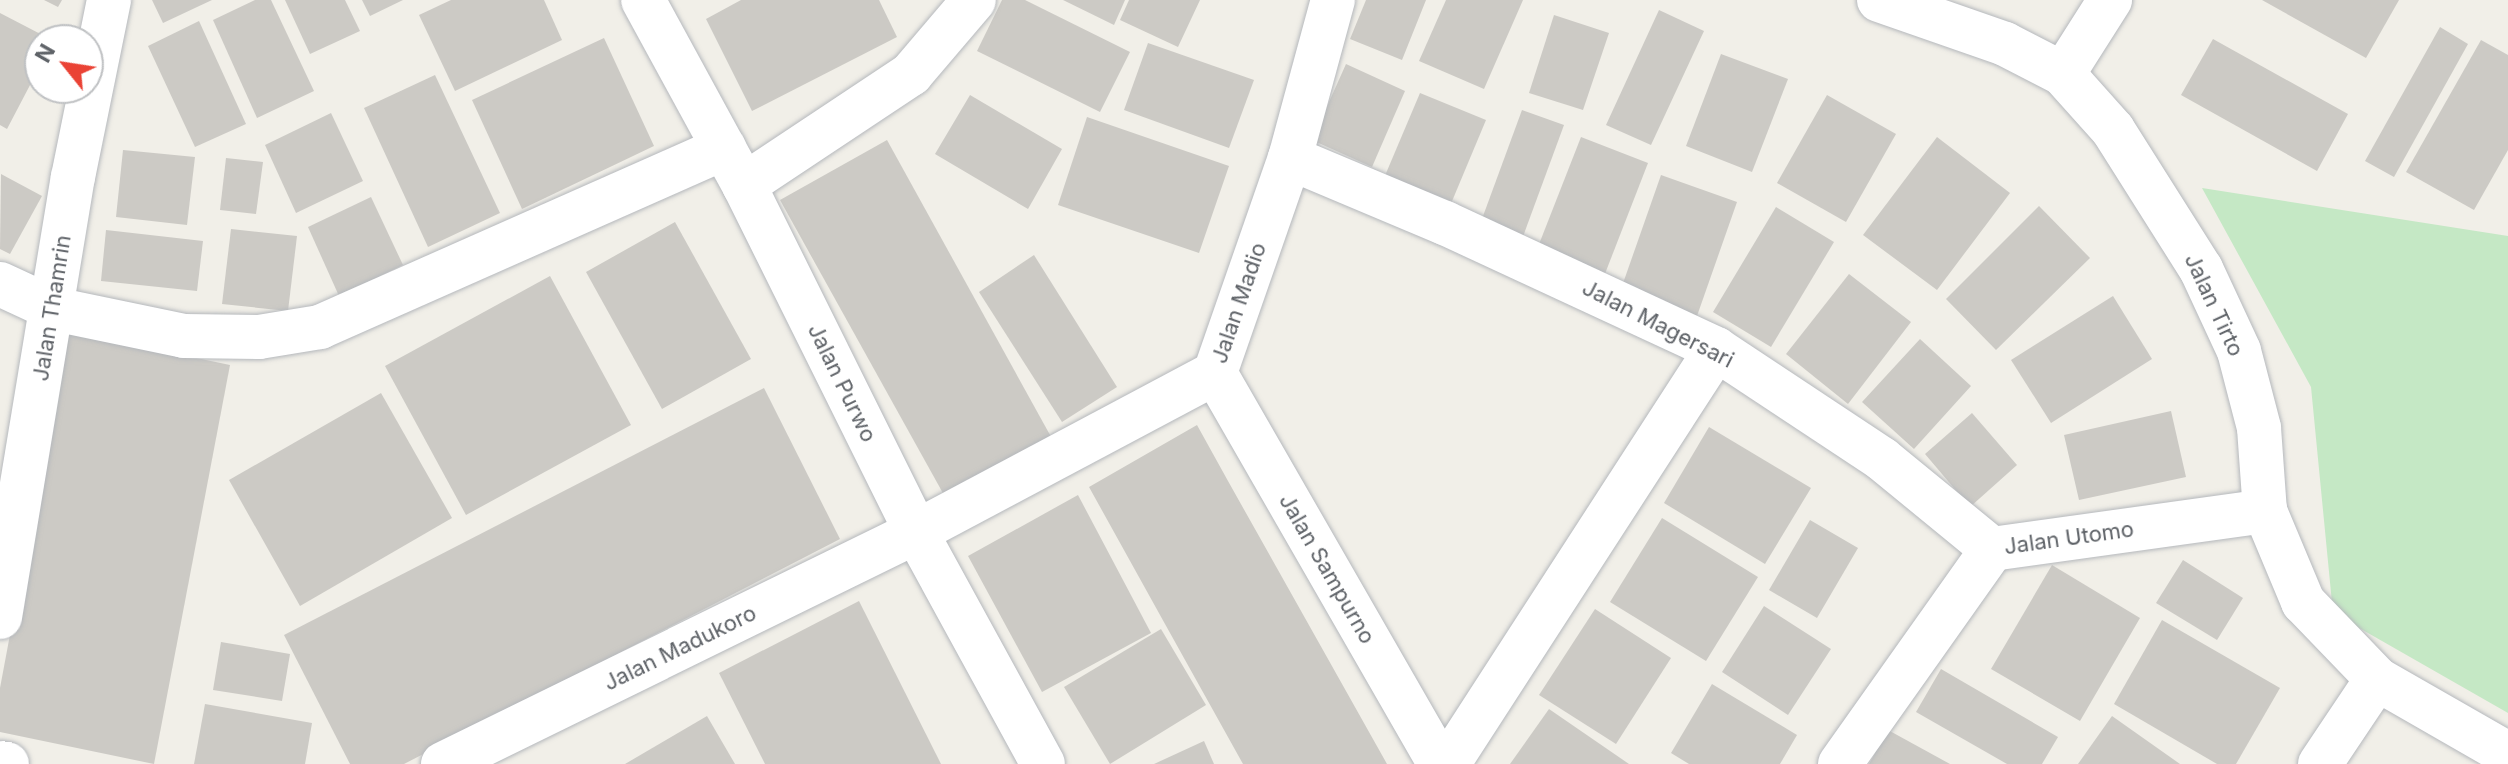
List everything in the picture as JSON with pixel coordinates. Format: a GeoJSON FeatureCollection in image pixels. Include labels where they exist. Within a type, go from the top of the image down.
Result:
{"type":"FeatureCollection","features":[{"type":"Feature","properties":{"kind":"street","name":"Jalan Thamrin"},"geometry":{"type":"LineString","coordinates":[[0,617],[6,545],[54,309],[73,177],[109,0]]}},
{"type":"Feature","properties":{"kind":"street","name":"Jalan Purwo"},"geometry":{"type":"LineString","coordinates":[[643,0],[734,166],[916,532],[1043,764]]}},
{"type":"Feature","properties":{"kind":"street"},"geometry":{"type":"LineString","coordinates":[[0,284],[54,309],[184,336],[259,337],[320,327],[734,166],[911,74],[974,0]]}},
{"type":"Feature","properties":{"kind":"street","name":"Jalan Madio"},"geometry":{"type":"LineString","coordinates":[[916,532],[1215,373],[1290,158],[1333,0]]}},
{"type":"Feature","properties":{"kind":"street","name":"Jalan Tirto"},"geometry":{"type":"LineString","coordinates":[[1879,0],[2005,44],[2063,74],[2113,130],[2201,269],[2239,351],[2259,428],[2265,511],[2303,602],[2377,679],[2508,754]]}},
{"type":"Feature","properties":{"kind":"street"},"geometry":{"type":"LineString","coordinates":[[2063,74],[2110,0]]}},
{"type":"Feature","properties":{"kind":"street","name":"Jalan Magersari"},"geometry":{"type":"LineString","coordinates":[[1290,158],[1459,229],[1716,349],[1882,459],[1992,549]]}},
{"type":"Feature","properties":{"kind":"street"},"geometry":{"type":"LineString","coordinates":[[1448,764],[1716,349]]}},
{"type":"Feature","properties":{"kind":"street","name":"Jalan Sampurno"},"geometry":{"type":"LineString","coordinates":[[1215,373],[1440,764]]}},
{"type":"Feature","properties":{"kind":"street","name":"Jalan Utomo"},"geometry":{"type":"LineString","coordinates":[[1840,764],[1992,549],[2265,511]]}},
{"type":"Feature","properties":{"kind":"street","name":"Jalan Madukoro"},"geometry":{"type":"LineString","coordinates":[[443,764],[916,532]]}},
{"type":"Feature","properties":{"kind":"street"},"geometry":{"type":"LineString","coordinates":[[2320,764],[2377,679]]}},
{"type":"Feature","properties":{"kind":"street"},"geometry":{"type":"LineString","coordinates":[[0,763],[7,764]]}},
{"type":"Feature","properties":{"kind":"green space"},"geometry":{"type":"Polygon","coordinates":[[[2202,188],[2508,236],[2508,713],[2333,613],[2311,387],[2202,188]]]}},
{"type":"Feature","properties":{"kind":"building"},"geometry":{"type":"Polygon","coordinates":[[[44,0],[62,0],[58,7],[44,0]]]}},
{"type":"Feature","properties":{"kind":"building"},"geometry":{"type":"Polygon","coordinates":[[[152,0],[212,0],[163,23],[152,0]]]}},
{"type":"Feature","properties":{"kind":"building"},"geometry":{"type":"Polygon","coordinates":[[[255,0],[271,0],[314,91],[257,118],[213,20],[255,0]]]}},
{"type":"Feature","properties":{"kind":"building"},"geometry":{"type":"Polygon","coordinates":[[[285,0],[345,0],[360,31],[310,54],[285,0]]]}},
{"type":"Feature","properties":{"kind":"building"},"geometry":{"type":"Polygon","coordinates":[[[362,0],[403,0],[370,16],[362,0]]]}},
{"type":"Feature","properties":{"kind":"building"},"geometry":{"type":"Polygon","coordinates":[[[451,0],[544,0],[562,40],[455,91],[419,15],[451,0]]]}},
{"type":"Feature","properties":{"kind":"building"},"geometry":{"type":"Polygon","coordinates":[[[741,0],[879,0],[897,37],[752,111],[706,19],[741,0]]]}},
{"type":"Feature","properties":{"kind":"building"},"geometry":{"type":"Polygon","coordinates":[[[1002,0],[1025,0],[1130,52],[1100,112],[977,51],[1002,0]]]}},
{"type":"Feature","properties":{"kind":"building"},"geometry":{"type":"Polygon","coordinates":[[[1063,0],[1125,0],[1114,25],[1063,0]]]}},
{"type":"Feature","properties":{"kind":"building"},"geometry":{"type":"Polygon","coordinates":[[[1129,0],[1200,0],[1178,47],[1120,20],[1129,0]]]}},
{"type":"Feature","properties":{"kind":"building"},"geometry":{"type":"Polygon","coordinates":[[[1366,0],[1426,0],[1402,60],[1350,39],[1366,0]]]}},
{"type":"Feature","properties":{"kind":"building"},"geometry":{"type":"Polygon","coordinates":[[[1446,0],[1523,0],[1484,89],[1419,61],[1446,0]]]}},
{"type":"Feature","properties":{"kind":"building"},"geometry":{"type":"Polygon","coordinates":[[[2262,0],[2399,0],[2366,58],[2262,0]]]}},
{"type":"Feature","properties":{"kind":"building"},"geometry":{"type":"Polygon","coordinates":[[[1659,10],[1704,31],[1651,145],[1606,125],[1659,10]]]}},
{"type":"Feature","properties":{"kind":"building"},"geometry":{"type":"Polygon","coordinates":[[[0,13],[24,25],[24,97],[7,129],[0,125],[0,13]]]}},
{"type":"Feature","properties":{"kind":"building"},"geometry":{"type":"Polygon","coordinates":[[[1554,15],[1609,33],[1583,110],[1529,93],[1554,15]]]}},
{"type":"Feature","properties":{"kind":"building"},"geometry":{"type":"Polygon","coordinates":[[[199,21],[246,124],[195,147],[148,46],[199,21]]]}},
{"type":"Feature","properties":{"kind":"building"},"geometry":{"type":"Polygon","coordinates":[[[2440,27],[2468,44],[2394,177],[2365,161],[2440,27]]]}},
{"type":"Feature","properties":{"kind":"building"},"geometry":{"type":"Polygon","coordinates":[[[604,38],[654,146],[522,209],[472,100],[604,38]]]}},
{"type":"Feature","properties":{"kind":"building"},"geometry":{"type":"Polygon","coordinates":[[[2213,39],[2348,114],[2317,171],[2181,95],[2213,39]]]}},
{"type":"Feature","properties":{"kind":"building"},"geometry":{"type":"Polygon","coordinates":[[[2481,40],[2508,55],[2508,150],[2474,210],[2406,172],[2481,40]]]}},
{"type":"Feature","properties":{"kind":"building"},"geometry":{"type":"Polygon","coordinates":[[[1148,43],[1254,80],[1229,148],[1124,110],[1148,43]]]}},
{"type":"Feature","properties":{"kind":"building"},"geometry":{"type":"Polygon","coordinates":[[[1721,54],[1788,79],[1752,172],[1686,146],[1721,54]]]}},
{"type":"Feature","properties":{"kind":"building"},"geometry":{"type":"Polygon","coordinates":[[[1346,64],[1405,91],[1372,167],[1312,140],[1346,64]]]}},
{"type":"Feature","properties":{"kind":"building"},"geometry":{"type":"Polygon","coordinates":[[[435,75],[500,213],[428,247],[364,108],[435,75]]]}},
{"type":"Feature","properties":{"kind":"building"},"geometry":{"type":"Polygon","coordinates":[[[1420,93],[1486,120],[1450,206],[1384,178],[1420,93]]]}},
{"type":"Feature","properties":{"kind":"building"},"geometry":{"type":"Polygon","coordinates":[[[970,95],[1062,149],[1028,209],[935,154],[970,95]]]}},
{"type":"Feature","properties":{"kind":"building"},"geometry":{"type":"Polygon","coordinates":[[[1827,95],[1896,134],[1846,222],[1777,183],[1827,95]]]}},
{"type":"Feature","properties":{"kind":"building"},"geometry":{"type":"Polygon","coordinates":[[[1522,110],[1564,125],[1521,242],[1479,227],[1522,110]]]}},
{"type":"Feature","properties":{"kind":"building"},"geometry":{"type":"Polygon","coordinates":[[[331,113],[363,181],[296,213],[265,145],[331,113]]]}},
{"type":"Feature","properties":{"kind":"building"},"geometry":{"type":"Polygon","coordinates":[[[1087,117],[1229,166],[1199,253],[1058,205],[1087,117]]]}},
{"type":"Feature","properties":{"kind":"building"},"geometry":{"type":"Polygon","coordinates":[[[1581,137],[1648,163],[1601,284],[1534,257],[1581,137]]]}},
{"type":"Feature","properties":{"kind":"building"},"geometry":{"type":"Polygon","coordinates":[[[1937,137],[2010,193],[1937,290],[1863,235],[1937,137]]]}},
{"type":"Feature","properties":{"kind":"building"},"geometry":{"type":"Polygon","coordinates":[[[887,140],[1055,444],[949,504],[780,200],[887,140]]]}},
{"type":"Feature","properties":{"kind":"building"},"geometry":{"type":"Polygon","coordinates":[[[123,150],[195,157],[187,225],[116,217],[123,150]]]}},
{"type":"Feature","properties":{"kind":"building"},"geometry":{"type":"Polygon","coordinates":[[[226,158],[263,162],[256,214],[220,210],[226,158]]]}},
{"type":"Feature","properties":{"kind":"building"},"geometry":{"type":"Polygon","coordinates":[[[1,174],[42,196],[10,254],[0,249],[1,174]]]}},
{"type":"Feature","properties":{"kind":"building"},"geometry":{"type":"Polygon","coordinates":[[[1661,175],[1737,202],[1697,316],[1621,289],[1661,175]]]}},
{"type":"Feature","properties":{"kind":"building"},"geometry":{"type":"Polygon","coordinates":[[[371,197],[403,265],[339,296],[308,227],[371,197]]]}},
{"type":"Feature","properties":{"kind":"building"},"geometry":{"type":"Polygon","coordinates":[[[2039,206],[2090,258],[1996,350],[1946,299],[2039,206]]]}},
{"type":"Feature","properties":{"kind":"building"},"geometry":{"type":"Polygon","coordinates":[[[1776,207],[1834,242],[1771,347],[1713,312],[1776,207]]]}},
{"type":"Feature","properties":{"kind":"building"},"geometry":{"type":"Polygon","coordinates":[[[675,222],[751,359],[662,409],[586,272],[675,222]]]}},
{"type":"Feature","properties":{"kind":"building"},"geometry":{"type":"Polygon","coordinates":[[[231,229],[297,236],[288,311],[222,304],[231,229]]]}},
{"type":"Feature","properties":{"kind":"building"},"geometry":{"type":"Polygon","coordinates":[[[106,230],[203,241],[197,291],[101,281],[106,230]]]}},
{"type":"Feature","properties":{"kind":"building"},"geometry":{"type":"Polygon","coordinates":[[[1034,255],[1117,387],[1062,422],[979,292],[1034,255]]]}},
{"type":"Feature","properties":{"kind":"building"},"geometry":{"type":"Polygon","coordinates":[[[1849,274],[1911,322],[1848,404],[1786,354],[1849,274]]]}},
{"type":"Feature","properties":{"kind":"building"},"geometry":{"type":"Polygon","coordinates":[[[550,276],[631,425],[466,515],[385,366],[550,276]]]}},
{"type":"Feature","properties":{"kind":"building"},"geometry":{"type":"Polygon","coordinates":[[[2113,296],[2152,359],[2051,423],[2011,360],[2113,296]]]}},
{"type":"Feature","properties":{"kind":"building"},"geometry":{"type":"Polygon","coordinates":[[[67,331],[230,365],[154,764],[0,732],[0,688],[67,331]]]}},
{"type":"Feature","properties":{"kind":"building"},"geometry":{"type":"Polygon","coordinates":[[[1920,339],[1971,386],[1914,449],[1862,402],[1920,339]]]}},
{"type":"Feature","properties":{"kind":"building"},"geometry":{"type":"Polygon","coordinates":[[[764,388],[840,539],[404,764],[350,764],[284,635],[764,388]]]}},
{"type":"Feature","properties":{"kind":"building"},"geometry":{"type":"Polygon","coordinates":[[[381,393],[452,518],[300,606],[229,480],[381,393]]]}},
{"type":"Feature","properties":{"kind":"building"},"geometry":{"type":"Polygon","coordinates":[[[2171,411],[2186,477],[2079,500],[2064,435],[2171,411]]]}},
{"type":"Feature","properties":{"kind":"building"},"geometry":{"type":"Polygon","coordinates":[[[1972,413],[2017,465],[1970,507],[1925,454],[1972,413]]]}},
{"type":"Feature","properties":{"kind":"building"},"geometry":{"type":"Polygon","coordinates":[[[1197,425],[1387,764],[1243,764],[1089,487],[1197,425]]]}},
{"type":"Feature","properties":{"kind":"building"},"geometry":{"type":"Polygon","coordinates":[[[1709,427],[1811,488],[1765,564],[1664,503],[1709,427]]]}},
{"type":"Feature","properties":{"kind":"building"},"geometry":{"type":"Polygon","coordinates":[[[1078,495],[1151,633],[1042,692],[968,556],[1078,495]]]}},
{"type":"Feature","properties":{"kind":"building"},"geometry":{"type":"Polygon","coordinates":[[[1662,518],[1758,577],[1706,661],[1610,602],[1662,518]]]}},
{"type":"Feature","properties":{"kind":"building"},"geometry":{"type":"Polygon","coordinates":[[[1810,520],[1858,548],[1817,618],[1769,590],[1810,520]]]}},
{"type":"Feature","properties":{"kind":"building"},"geometry":{"type":"Polygon","coordinates":[[[2183,560],[2243,598],[2217,640],[2156,603],[2183,560]]]}},
{"type":"Feature","properties":{"kind":"building"},"geometry":{"type":"Polygon","coordinates":[[[2052,565],[2140,618],[2080,721],[1991,669],[2052,565]]]}},
{"type":"Feature","properties":{"kind":"building"},"geometry":{"type":"Polygon","coordinates":[[[859,601],[941,764],[765,764],[719,673],[859,601]]]}},
{"type":"Feature","properties":{"kind":"building"},"geometry":{"type":"Polygon","coordinates":[[[1764,606],[1831,649],[1788,715],[1722,672],[1764,606]]]}},
{"type":"Feature","properties":{"kind":"building"},"geometry":{"type":"Polygon","coordinates":[[[1595,609],[1671,658],[1616,744],[1539,695],[1595,609]]]}},
{"type":"Feature","properties":{"kind":"building"},"geometry":{"type":"Polygon","coordinates":[[[2162,620],[2280,688],[2236,764],[2217,764],[2114,704],[2162,620]]]}},
{"type":"Feature","properties":{"kind":"building"},"geometry":{"type":"Polygon","coordinates":[[[1161,629],[1206,705],[1110,764],[1064,687],[1161,629]]]}},
{"type":"Feature","properties":{"kind":"building"},"geometry":{"type":"Polygon","coordinates":[[[221,642],[290,654],[282,701],[213,690],[221,642]]]}},
{"type":"Feature","properties":{"kind":"building"},"geometry":{"type":"Polygon","coordinates":[[[1941,669],[2058,737],[2042,764],[2007,764],[1916,712],[1941,669]]]}},
{"type":"Feature","properties":{"kind":"building"},"geometry":{"type":"Polygon","coordinates":[[[1712,684],[1797,735],[1780,764],[1689,764],[1671,753],[1712,684]]]}},
{"type":"Feature","properties":{"kind":"building"},"geometry":{"type":"Polygon","coordinates":[[[205,704],[312,723],[305,764],[194,764],[205,704]]]}},
{"type":"Feature","properties":{"kind":"building"},"geometry":{"type":"Polygon","coordinates":[[[1549,709],[1629,764],[1510,764],[1549,709]]]}},
{"type":"Feature","properties":{"kind":"building"},"geometry":{"type":"Polygon","coordinates":[[[707,716],[735,764],[625,764],[707,716]]]}},
{"type":"Feature","properties":{"kind":"building"},"geometry":{"type":"Polygon","coordinates":[[[2112,716],[2180,764],[2078,764],[2112,716]]]}},
{"type":"Feature","properties":{"kind":"building"},"geometry":{"type":"Polygon","coordinates":[[[1888,730],[1950,764],[1869,764],[1888,730]]]}},
{"type":"Feature","properties":{"kind":"building"},"geometry":{"type":"Polygon","coordinates":[[[1204,741],[1214,764],[1154,764],[1204,741]]]}}]}
